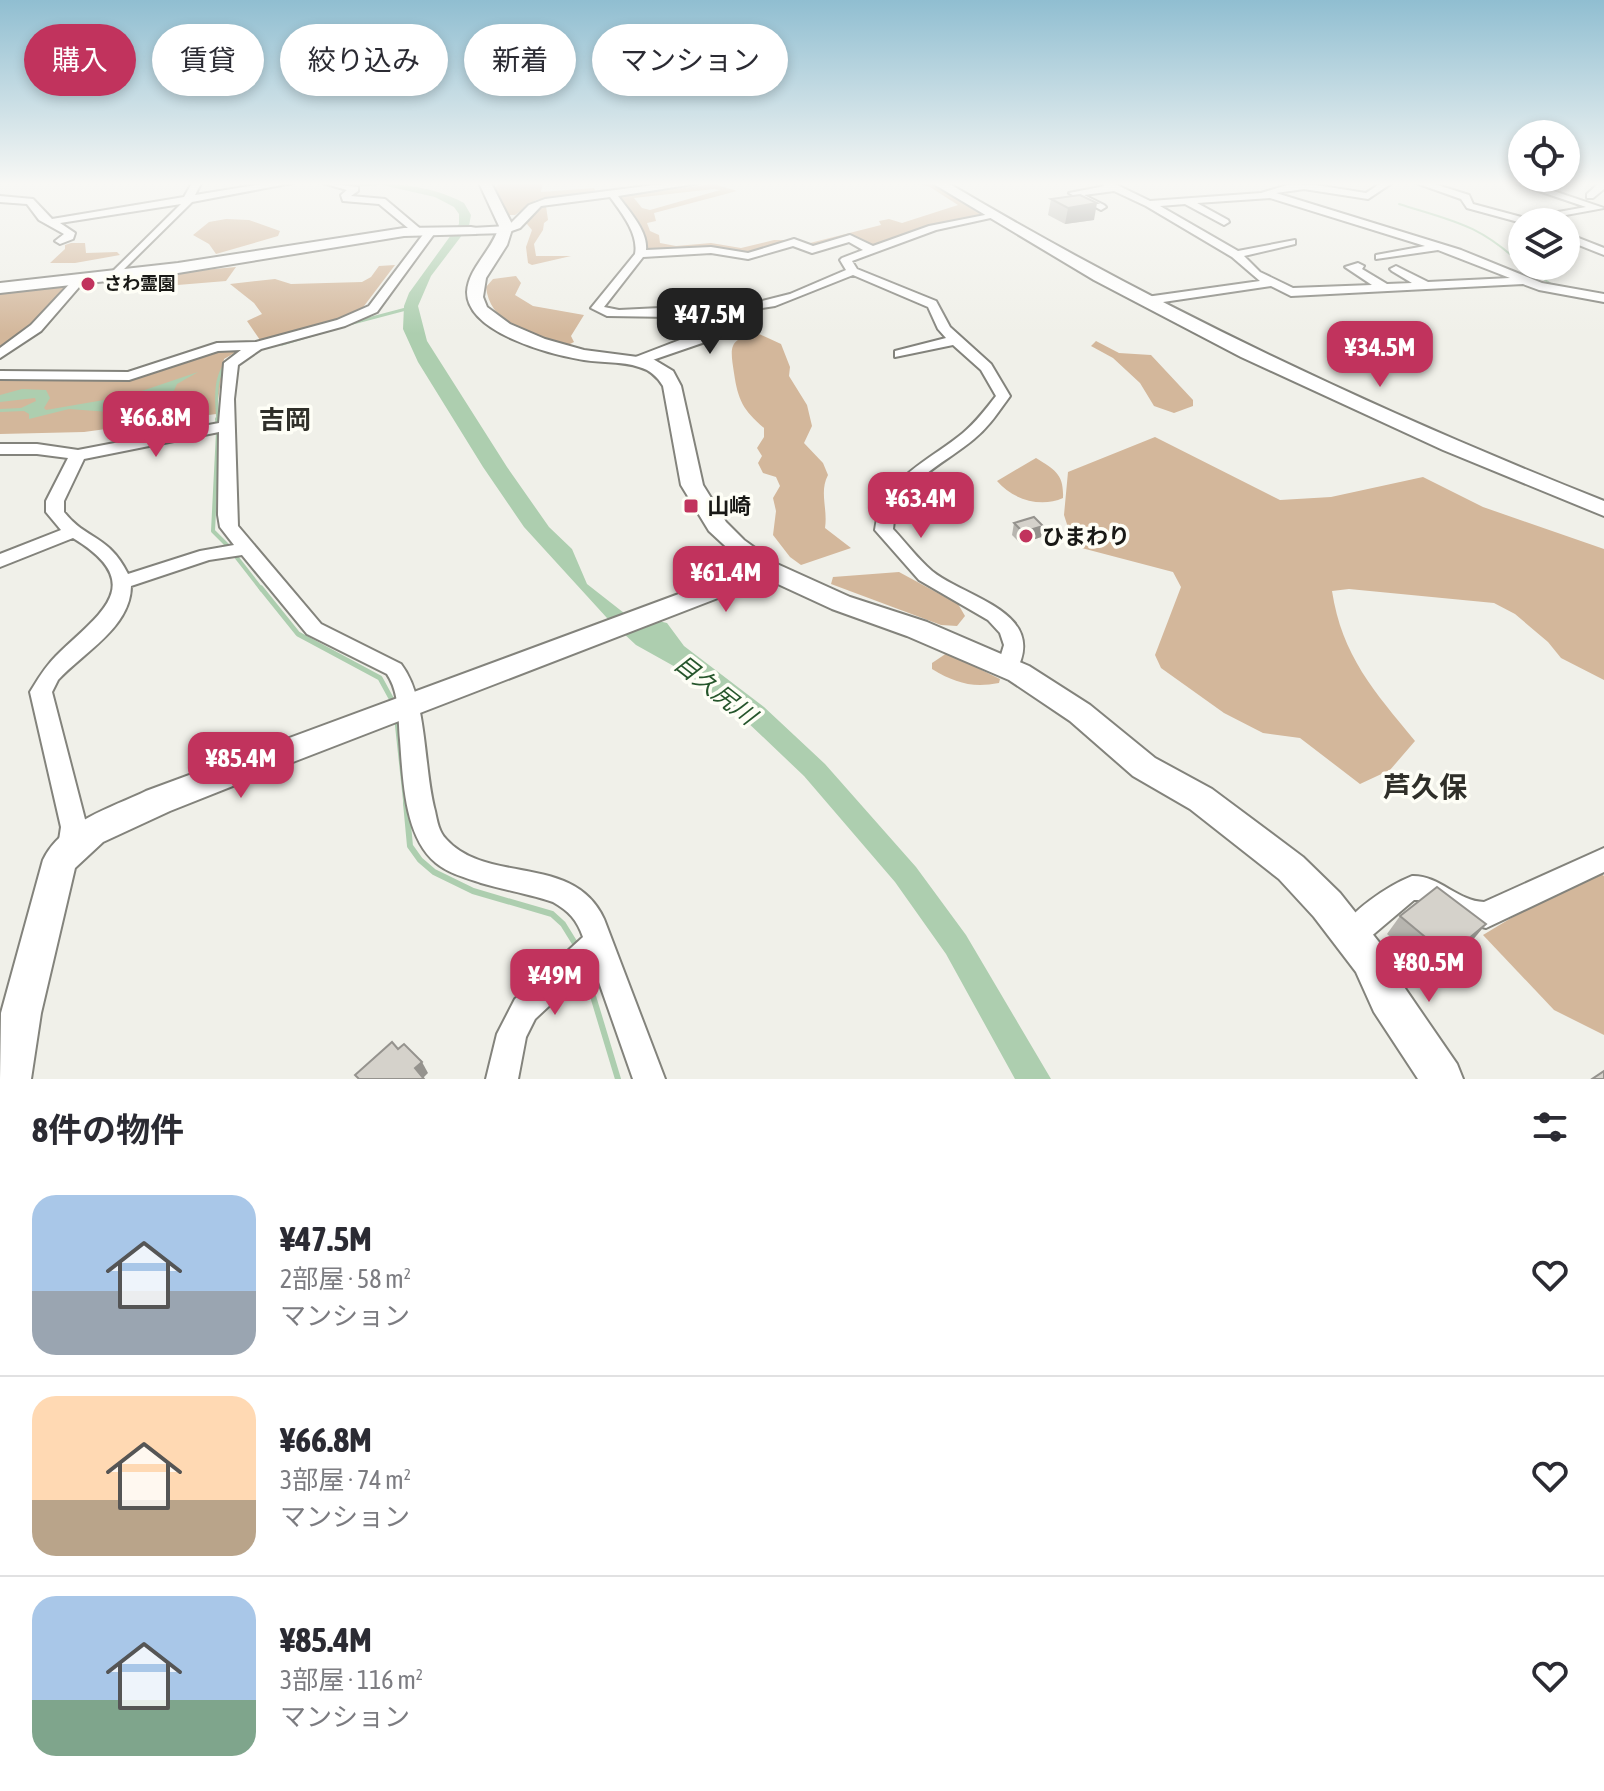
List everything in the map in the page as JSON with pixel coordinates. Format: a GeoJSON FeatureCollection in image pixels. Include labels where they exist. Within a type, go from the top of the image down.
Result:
{"type":"FeatureCollection","features":[{"type":"Feature","properties":{"kind":"street"},"geometry":{"type":"LineString","coordinates":[[60,241],[70,233]]}},
{"type":"Feature","properties":{"kind":"street"},"geometry":{"type":"LineString","coordinates":[[115,275],[156,233]]}},
{"type":"Feature","properties":{"kind":"street"},"geometry":{"type":"LineString","coordinates":[[0,288],[178,268],[413,233]]}},
{"type":"Feature","properties":{"kind":"street"},"geometry":{"type":"LineString","coordinates":[[0,375],[129,376],[217,347],[256,346],[341,323],[373,309],[427,233]]}},
{"type":"Feature","properties":{"kind":"street"},"geometry":{"type":"LineString","coordinates":[[504,233],[498,248],[478,276],[475,290],[479,310],[497,325],[559,349],[638,361],[657,368],[669,377],[692,485],[706,510],[735,545],[768,570],[841,603],[917,629],[1008,668],[1060,698],[1122,752],[1201,799],[1291,868],[1352,935],[1420,1050],[1442,1079]]}},
{"type":"Feature","properties":{"kind":"street"},"geometry":{"type":"LineString","coordinates":[[638,233],[642,245],[640,254],[597,308],[613,313],[655,309],[689,319],[706,336],[638,361]]}},
{"type":"Feature","properties":{"kind":"street"},"geometry":{"type":"LineString","coordinates":[[917,233],[846,260],[853,271],[932,304],[939,312],[942,326],[997,377],[1003,396],[966,439],[917,470],[886,512],[884,530],[926,576],[980,605],[1002,622],[1009,630],[1014,645],[1008,668]]}},
{"type":"Feature","properties":{"kind":"street"},"geometry":{"type":"LineString","coordinates":[[1023,233],[1143,301],[1300,377],[1604,509]]}},
{"type":"Feature","properties":{"kind":"street"},"geometry":{"type":"LineString","coordinates":[[1199,233],[1236,255],[1269,283],[1291,292],[1522,281]]}},
{"type":"Feature","properties":{"kind":"street"},"geometry":{"type":"LineString","coordinates":[[1395,233],[1469,256],[1522,281],[1557,291],[1604,298]]}},
{"type":"Feature","properties":{"kind":"street"},"geometry":{"type":"LineString","coordinates":[[1414,239],[1434,233]]}},
{"type":"Feature","properties":{"kind":"street"},"geometry":{"type":"LineString","coordinates":[[640,254],[711,250],[748,256],[794,242],[812,250],[850,238],[870,249]]}},
{"type":"Feature","properties":{"kind":"street"},"geometry":{"type":"LineString","coordinates":[[1236,255],[1291,242]]}},
{"type":"Feature","properties":{"kind":"street"},"geometry":{"type":"LineString","coordinates":[[1580,243],[1604,242]]}},
{"type":"Feature","properties":{"kind":"street"},"geometry":{"type":"LineString","coordinates":[[1580,243],[1604,252]]}},
{"type":"Feature","properties":{"kind":"street"},"geometry":{"type":"LineString","coordinates":[[1427,286],[1384,260],[1437,246]]}},
{"type":"Feature","properties":{"kind":"street"},"geometry":{"type":"LineString","coordinates":[[1358,266],[1351,267],[1384,287]]}},
{"type":"Feature","properties":{"kind":"street"},"geometry":{"type":"LineString","coordinates":[[689,319],[689,316],[718,307],[756,307],[781,301],[853,271]]}},
{"type":"Feature","properties":{"kind":"street"},"geometry":{"type":"LineString","coordinates":[[0,354],[36,328],[80,279]]}},
{"type":"Feature","properties":{"kind":"street"},"geometry":{"type":"LineString","coordinates":[[1143,301],[1269,283]]}},
{"type":"Feature","properties":{"kind":"street"},"geometry":{"type":"LineString","coordinates":[[900,354],[956,340]]}},
{"type":"Feature","properties":{"kind":"street"},"geometry":{"type":"LineString","coordinates":[[256,346],[231,363],[226,426],[229,527],[314,629],[394,669],[401,678],[409,704],[424,820],[435,847],[466,866],[562,893],[577,901],[590,919],[649,1079]]}},
{"type":"Feature","properties":{"kind":"street"},"geometry":{"type":"LineString","coordinates":[[0,449],[37,449],[78,455],[226,426]]}},
{"type":"Feature","properties":{"kind":"street"},"geometry":{"type":"LineString","coordinates":[[71,847],[74,827],[41,692],[55,667],[121,606],[122,582],[110,557],[98,545],[72,532],[55,512],[55,501],[78,455]]}},
{"type":"Feature","properties":{"kind":"street"},"geometry":{"type":"LineString","coordinates":[[0,561],[72,532]]}},
{"type":"Feature","properties":{"kind":"street"},"geometry":{"type":"LineString","coordinates":[[122,582],[206,555],[248,548]]}},
{"type":"Feature","properties":{"kind":"street"},"geometry":{"type":"LineString","coordinates":[[10,1079],[21,1013],[60,860],[91,832],[158,801],[768,570]]}},
{"type":"Feature","properties":{"kind":"street"},"geometry":{"type":"LineString","coordinates":[[1352,935],[1410,888],[1424,888],[1456,910],[1472,916],[1486,915],[1604,859]]}},
{"type":"Feature","properties":{"kind":"street"},"geometry":{"type":"LineString","coordinates":[[502,1079],[512,1034],[525,1009],[597,942]]}},
{"type":"Feature","properties":{"kind":"shaded area"},"geometry":{"type":"Polygon","coordinates":[[[279,233],[216,254],[209,244],[193,235],[279,233]]]}},
{"type":"Feature","properties":{"kind":"shaded area"},"geometry":{"type":"Polygon","coordinates":[[[531,233],[541,233],[534,244],[536,256],[571,256],[532,265],[528,263],[526,247],[531,233]]]}},
{"type":"Feature","properties":{"kind":"shaded area"},"geometry":{"type":"Polygon","coordinates":[[[655,233],[659,235],[660,243],[676,246],[711,243],[741,248],[774,240],[789,240],[750,253],[645,251],[645,235],[655,233]]]}},
{"type":"Feature","properties":{"kind":"shaded area"},"geometry":{"type":"Polygon","coordinates":[[[848,233],[913,233],[875,247],[851,237],[814,248],[806,244],[848,233]]]}},
{"type":"Feature","properties":{"kind":"shaded area"},"geometry":{"type":"Polygon","coordinates":[[[85,243],[86,253],[117,252],[120,255],[75,263],[50,263],[65,249],[65,245],[85,243]]]}},
{"type":"Feature","properties":{"kind":"shaded area"},"geometry":{"type":"Polygon","coordinates":[[[395,265],[358,314],[260,340],[247,321],[262,314],[254,303],[230,284],[275,279],[291,284],[362,282],[371,277],[379,266],[395,265]]]}},
{"type":"Feature","properties":{"kind":"shaded area"},"geometry":{"type":"Polygon","coordinates":[[[236,267],[226,281],[129,289],[138,276],[236,267]]]}},
{"type":"Feature","properties":{"kind":"shaded area"},"geometry":{"type":"Polygon","coordinates":[[[516,276],[521,283],[515,295],[533,306],[584,315],[571,336],[574,342],[566,346],[527,333],[504,320],[496,311],[486,287],[493,279],[516,276]]]}},
{"type":"Feature","properties":{"kind":"shaded area"},"geometry":{"type":"Polygon","coordinates":[[[72,283],[25,329],[0,347],[0,291],[72,283]]]}},
{"type":"Feature","properties":{"kind":"shaded area"},"geometry":{"type":"Polygon","coordinates":[[[759,334],[781,344],[790,367],[789,376],[807,405],[812,426],[804,443],[823,463],[828,475],[824,488],[825,528],[851,548],[801,565],[790,557],[773,535],[776,511],[773,498],[780,486],[776,477],[763,473],[758,463],[762,456],[757,448],[764,437],[764,428],[743,404],[736,382],[733,345],[741,338],[759,334]]]}},
{"type":"Feature","properties":{"kind":"shaded area"},"geometry":{"type":"Polygon","coordinates":[[[1096,341],[1119,353],[1151,355],[1193,400],[1193,406],[1174,413],[1154,406],[1140,383],[1113,358],[1091,346],[1096,341]]]}},
{"type":"Feature","properties":{"kind":"shaded area"},"geometry":{"type":"Polygon","coordinates":[[[243,348],[224,359],[216,414],[84,432],[0,434],[0,379],[112,381],[211,352],[243,348]]]}},
{"type":"Feature","properties":{"kind":"shaded area"},"geometry":{"type":"Polygon","coordinates":[[[1155,437],[1280,500],[1331,497],[1423,477],[1483,507],[1604,549],[1604,680],[1561,658],[1548,642],[1515,614],[1494,603],[1349,589],[1332,591],[1343,635],[1373,689],[1415,741],[1390,770],[1360,784],[1300,738],[1263,733],[1224,713],[1161,668],[1155,655],[1181,587],[1173,572],[1074,546],[1064,515],[1068,472],[1155,437]]]}},
{"type":"Feature","properties":{"kind":"shaded area"},"geometry":{"type":"Polygon","coordinates":[[[1036,458],[1060,478],[1063,498],[1046,502],[1028,500],[1011,493],[997,481],[1036,458]]]}},
{"type":"Feature","properties":{"kind":"shaded area"},"geometry":{"type":"Polygon","coordinates":[[[899,572],[958,604],[965,616],[957,626],[941,625],[831,584],[833,577],[899,572]]]}},
{"type":"Feature","properties":{"kind":"shaded area"},"geometry":{"type":"Polygon","coordinates":[[[947,653],[1000,679],[999,683],[964,683],[932,669],[932,663],[947,653]]]}},
{"type":"Feature","properties":{"kind":"shaded area"},"geometry":{"type":"Polygon","coordinates":[[[1594,868],[1604,876],[1604,1035],[1554,1010],[1483,935],[1594,868]]]}},
{"type":"Feature","properties":{"kind":"water","name":"目久尻川"},"geometry":{"type":"Polygon","coordinates":[[[452,233],[463,233],[431,276],[418,306],[427,341],[507,467],[549,527],[572,549],[587,584],[624,613],[667,623],[684,646],[764,707],[825,764],[916,867],[966,935],[1051,1079],[1015,1079],[946,954],[895,882],[804,776],[744,719],[679,669],[636,645],[607,618],[524,527],[418,362],[403,329],[404,306],[409,293],[452,233]]]}},
{"type":"Feature","properties":{"kind":"water"},"geometry":{"type":"Polygon","coordinates":[[[198,372],[177,384],[168,403],[161,408],[109,412],[69,409],[29,419],[29,414],[24,411],[0,412],[0,409],[21,408],[36,401],[35,398],[0,402],[0,395],[22,389],[46,390],[50,398],[44,408],[46,410],[127,396],[198,372]]]}},
{"type":"Feature","properties":{"kind":"building"},"geometry":{"type":"Polygon","coordinates":[[[1034,517],[1043,526],[1023,532],[1014,523],[1034,517]]]}},
{"type":"Feature","properties":{"kind":"building"},"geometry":{"type":"Polygon","coordinates":[[[1437,887],[1486,924],[1448,956],[1400,916],[1437,887]]]}},
{"type":"Feature","properties":{"kind":"building"},"geometry":{"type":"Polygon","coordinates":[[[392,1042],[398,1049],[404,1044],[422,1062],[415,1068],[424,1079],[359,1079],[355,1075],[392,1042]]]}},
{"type":"Feature","properties":{"kind":"building"},"geometry":{"type":"Polygon","coordinates":[[[1604,1071],[1604,1079],[1592,1079],[1604,1071]]]}},
{"type":"Feature","properties":{"kind":"waterway"},"geometry":{"type":"LineString","coordinates":[[1480,233],[1508,252]]}},
{"type":"Feature","properties":{"kind":"waterway"},"geometry":{"type":"LineString","coordinates":[[1545,280],[1556,287]]}},
{"type":"Feature","properties":{"kind":"waterway"},"geometry":{"type":"LineString","coordinates":[[349,324],[406,309]]}},
{"type":"Feature","properties":{"kind":"waterway"},"geometry":{"type":"LineString","coordinates":[[282,344],[333,329]]}},
{"type":"Feature","properties":{"kind":"waterway"},"geometry":{"type":"LineString","coordinates":[[218,421],[218,381],[226,364],[241,350]]}},
{"type":"Feature","properties":{"kind":"waterway"},"geometry":{"type":"LineString","coordinates":[[217,419],[218,424]]}},
{"type":"Feature","properties":{"kind":"waterway"},"geometry":{"type":"LineString","coordinates":[[218,432],[213,531],[230,548]]}},
{"type":"Feature","properties":{"kind":"waterway"},"geometry":{"type":"LineString","coordinates":[[234,554],[262,590]]}},
{"type":"Feature","properties":{"kind":"waterway"},"geometry":{"type":"LineString","coordinates":[[261,588],[298,634],[380,678],[392,700]]}},
{"type":"Feature","properties":{"kind":"waterway"},"geometry":{"type":"LineString","coordinates":[[397,721],[406,805]]}},
{"type":"Feature","properties":{"kind":"waterway"},"geometry":{"type":"LineString","coordinates":[[406,803],[410,846],[434,872],[473,891],[552,914],[563,924],[576,945]]}},
{"type":"Feature","properties":{"kind":"waterway"},"geometry":{"type":"LineString","coordinates":[[586,973],[618,1079]]}},
{"type":"Feature","properties":{"kind":"place","name":"さわ霊園"},"geometry":{"type":"Point","coordinates":[88,284]}},
{"type":"Feature","properties":{"kind":"place","name":"山崎"},"geometry":{"type":"Point","coordinates":[691,506]}},
{"type":"Feature","properties":{"kind":"place","name":"ひまわり"},"geometry":{"type":"Point","coordinates":[1026,536]}},
{"type":"Feature","properties":{"kind":"district","name":"吉岡"},"geometry":{"type":"Point","coordinates":[285,420]}},
{"type":"Feature","properties":{"kind":"district","name":"芦久保"},"geometry":{"type":"Point","coordinates":[1425,787]}}]}
